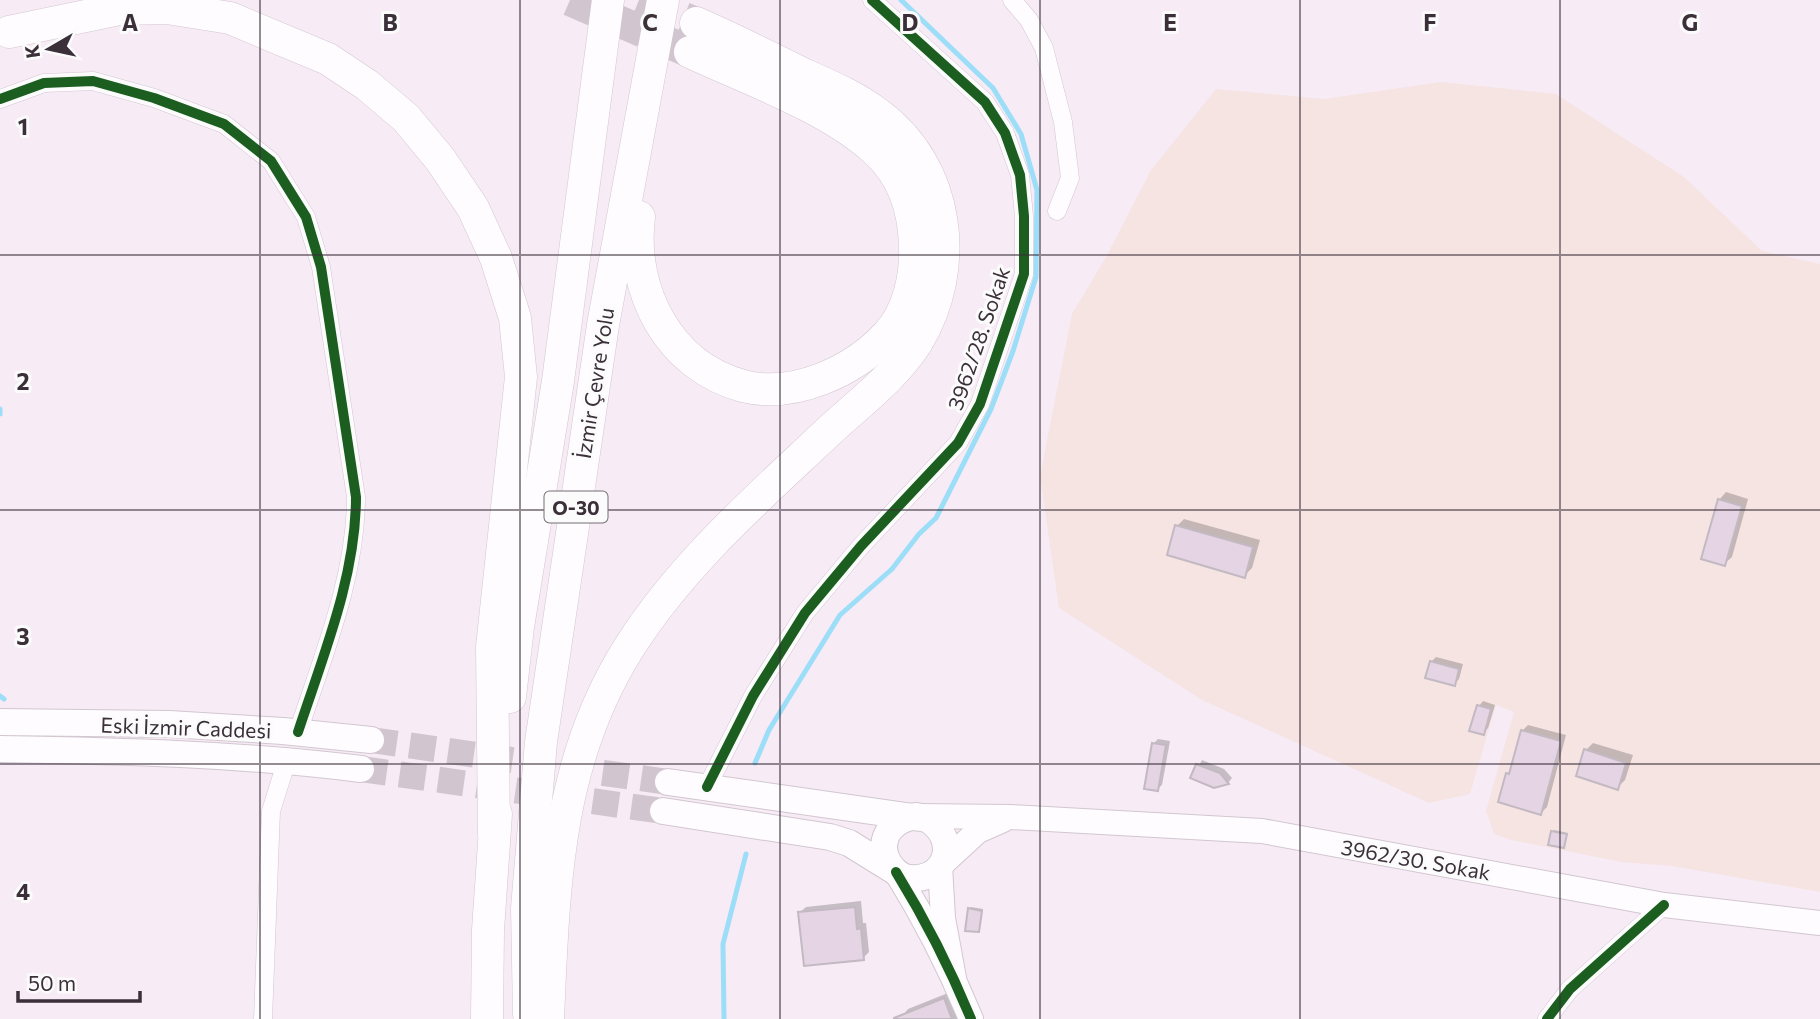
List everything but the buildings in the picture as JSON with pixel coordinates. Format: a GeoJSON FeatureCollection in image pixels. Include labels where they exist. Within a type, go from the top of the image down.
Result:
{"type":"FeatureCollection","features":[{"type":"Feature","properties":{"kind":"highway"},"geometry":{"type":"LineString","coordinates":[[5,33],[111,0]]}},
{"type":"Feature","properties":{"kind":"highway","name":"İzmir Çevre Yolu"},"geometry":{"type":"LineString","coordinates":[[487,1019],[488,930],[494,833],[517,627],[558,381],[608,0]]}},
{"type":"Feature","properties":{"kind":"highway"},"geometry":{"type":"LineString","coordinates":[[548,1019],[553,903],[564,820],[578,758],[610,682],[630,647],[688,567],[908,354],[927,321],[943,274],[943,226],[932,181],[898,132],[880,115],[845,94],[693,38],[847,128],[878,152],[895,172],[906,192],[913,215],[916,262],[908,299],[889,334],[848,367],[808,383],[792,386],[744,386],[703,368],[689,358],[656,315],[641,276],[636,241],[662,2]]}},
{"type":"Feature","properties":{"kind":"highway","name":"İzmir Çevre Yolu"},"geometry":{"type":"LineString","coordinates":[[529,1019],[527,908],[541,742],[603,325],[662,2]]}},
{"type":"Feature","properties":{"kind":"highway"},"geometry":{"type":"LineString","coordinates":[[5,33],[119,9],[167,8],[230,18],[244,23],[328,59],[368,85],[406,118],[440,159],[473,208],[496,258],[515,318],[521,377],[492,648],[494,833]]}},
{"type":"Feature","properties":{"kind":"main road","name":"Eski İzmir Caddesi"},"geometry":{"type":"LineString","coordinates":[[0,722],[169,724],[298,732],[371,740]]}},
{"type":"Feature","properties":{"kind":"main road","name":"Eski İzmir Caddesi"},"geometry":{"type":"LineString","coordinates":[[0,749],[164,752],[287,760],[361,769]]}},
{"type":"Feature","properties":{"kind":"main road"},"geometry":{"type":"LineString","coordinates":[[668,782],[917,817],[936,824],[944,837],[946,852],[940,866],[943,918],[954,978]]}},
{"type":"Feature","properties":{"kind":"main road"},"geometry":{"type":"LineString","coordinates":[[663,811],[830,837],[849,843],[896,872],[913,879],[933,874],[978,831],[1010,817]]}},
{"type":"Feature","properties":{"kind":"main road"},"geometry":{"type":"LineString","coordinates":[[917,817],[898,821],[887,835],[884,851],[890,866],[919,909],[954,978],[971,1019]]}},
{"type":"Feature","properties":{"kind":"main road","name":"3962/30. Sokak"},"geometry":{"type":"LineString","coordinates":[[917,817],[1010,817],[1262,831],[1664,905],[1820,923]]}},
{"type":"Feature","properties":{"kind":"street","name":"3962/28. Sokak"},"geometry":{"type":"LineString","coordinates":[[707,787],[753,696],[805,613],[861,546],[958,443],[980,404],[1024,274],[1024,216],[1020,175],[1005,133],[985,102],[872,0]]}},
{"type":"Feature","properties":{"kind":"street"},"geometry":{"type":"LineString","coordinates":[[1012,0],[1029,20],[1044,48],[1063,122],[1070,178],[1057,211]]}},
{"type":"Feature","properties":{"kind":"street"},"geometry":{"type":"LineString","coordinates":[[0,99],[44,83],[93,81],[154,98],[224,124],[271,161],[306,216],[321,267],[356,497],[356,531],[335,623],[298,732]]}},
{"type":"Feature","properties":{"kind":"street"},"geometry":{"type":"LineString","coordinates":[[263,1019],[271,811],[287,760]]}},
{"type":"Feature","properties":{"kind":"street"},"geometry":{"type":"LineString","coordinates":[[1547,1019],[1570,989],[1664,905]]}},
{"type":"Feature","properties":{"kind":"shaded area"},"geometry":{"type":"Polygon","coordinates":[[[1441,82],[1556,94],[1684,177],[1762,251],[1820,264],[1820,892],[1672,866],[1621,862],[1511,840],[1494,834],[1486,811],[1514,712],[1496,705],[1470,794],[1429,803],[1202,700],[1059,608],[1040,476],[1072,314],[1106,257],[1151,170],[1216,89],[1324,99],[1441,82]]]}},
{"type":"Feature","properties":{"kind":"waterway"},"geometry":{"type":"LineString","coordinates":[[755,763],[769,730],[840,615],[892,569],[919,534],[936,518],[991,409],[1013,351],[1036,277],[1037,190],[1021,134],[993,88],[901,0]]}},
{"type":"Feature","properties":{"kind":"waterway"},"geometry":{"type":"LineString","coordinates":[[0,409],[0,414]]}},
{"type":"Feature","properties":{"kind":"waterway"},"geometry":{"type":"LineString","coordinates":[[0,696],[4,699]]}},
{"type":"Feature","properties":{"kind":"waterway"},"geometry":{"type":"LineString","coordinates":[[724,1019],[723,944],[746,854]]}},
{"type":"Feature","properties":{"kind":"tunnel"},"geometry":{"type":"LineString","coordinates":[[570,0],[690,52]]}},
{"type":"Feature","properties":{"kind":"tunnel"},"geometry":{"type":"LineString","coordinates":[[639,0],[696,23]]}},
{"type":"Feature","properties":{"kind":"tunnel"},"geometry":{"type":"LineString","coordinates":[[371,740],[668,782]]}},
{"type":"Feature","properties":{"kind":"tunnel"},"geometry":{"type":"LineString","coordinates":[[361,769],[663,811]]}},
{"type":"Feature","properties":{"kind":"cycle path"},"geometry":{"type":"LineString","coordinates":[[707,787],[753,696],[805,613],[861,546],[958,443],[980,404],[1024,274],[1024,216],[1020,175],[1005,133],[985,102],[872,0]]}},
{"type":"Feature","properties":{"kind":"cycle path"},"geometry":{"type":"LineString","coordinates":[[0,99],[44,83],[93,81],[154,98],[224,124],[271,161],[306,217],[321,267],[356,497],[355,527],[344,586],[298,732]]}},
{"type":"Feature","properties":{"kind":"cycle path"},"geometry":{"type":"LineString","coordinates":[[896,872],[937,944],[971,1019]]}},
{"type":"Feature","properties":{"kind":"cycle path"},"geometry":{"type":"LineString","coordinates":[[1547,1019],[1570,989],[1664,905]]}}]}
